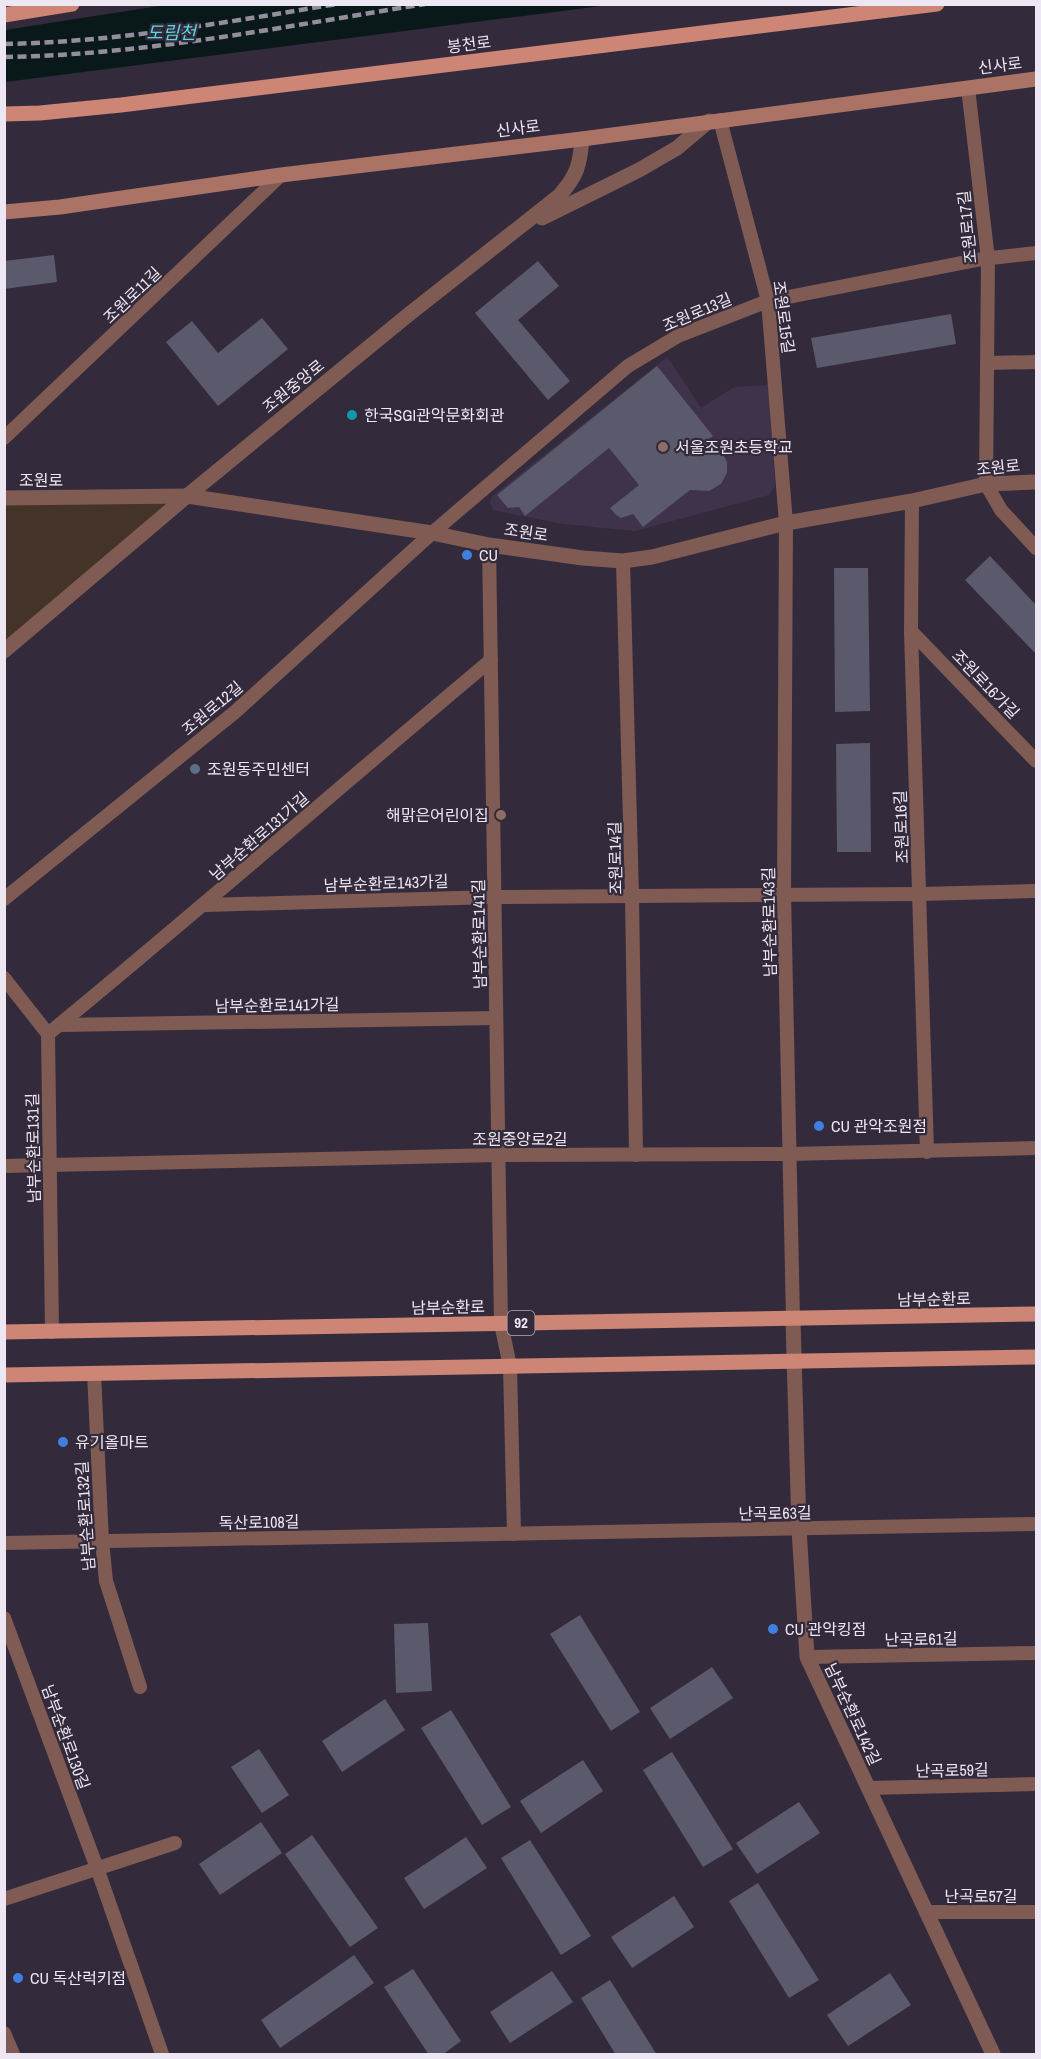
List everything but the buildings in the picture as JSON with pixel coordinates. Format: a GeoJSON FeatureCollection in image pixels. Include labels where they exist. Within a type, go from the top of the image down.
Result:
{"type":"FeatureCollection","features":[{"type":"Feature","properties":{"kind":"main road"},"geometry":{"type":"LineString","coordinates":[[4,15],[72,4]]}},
{"type":"Feature","properties":{"kind":"main road","name":"봉천로"},"geometry":{"type":"LineString","coordinates":[[4,114],[121,105],[937,4]]}},
{"type":"Feature","properties":{"kind":"main road","name":"신사로"},"geometry":{"type":"LineString","coordinates":[[4,212],[60,207],[281,175],[582,139],[1036,79]]}},
{"type":"Feature","properties":{"kind":"main road","name":"남부순환로"},"geometry":{"type":"LineString","coordinates":[[4,1332],[1036,1314]]}},
{"type":"Feature","properties":{"kind":"main road"},"geometry":{"type":"LineString","coordinates":[[4,1375],[1036,1357]]}},
{"type":"Feature","properties":{"kind":"street","name":"조원로17길"},"geometry":{"type":"LineString","coordinates":[[968,88],[988,259],[986,484]]}},
{"type":"Feature","properties":{"kind":"street"},"geometry":{"type":"LineString","coordinates":[[523,227],[639,170],[676,148],[715,120]]}},
{"type":"Feature","properties":{"kind":"street","name":"조원로15길"},"geometry":{"type":"LineString","coordinates":[[715,120],[768,301],[786,523]]}},
{"type":"Feature","properties":{"kind":"street","name":"조원중앙로"},"geometry":{"type":"LineString","coordinates":[[4,651],[187,496],[408,315],[523,227],[559,196],[579,168],[582,139]]}},
{"type":"Feature","properties":{"kind":"street","name":"조원로11길"},"geometry":{"type":"LineString","coordinates":[[4,438],[281,175]]}},
{"type":"Feature","properties":{"kind":"street","name":"조원로13길"},"geometry":{"type":"LineString","coordinates":[[432,533],[628,366],[678,336],[768,301],[988,259],[1036,253]]}},
{"type":"Feature","properties":{"kind":"street"},"geometry":{"type":"LineString","coordinates":[[987,363],[1036,362]]}},
{"type":"Feature","properties":{"kind":"street","name":"조원로"},"geometry":{"type":"LineString","coordinates":[[4,498],[187,496],[432,533],[489,545],[623,561],[652,557],[786,523],[912,501],[986,484],[1036,482]]}},
{"type":"Feature","properties":{"kind":"street"},"geometry":{"type":"LineString","coordinates":[[986,484],[1001,510],[1036,548]]}},
{"type":"Feature","properties":{"kind":"street","name":"조원로16길"},"geometry":{"type":"LineString","coordinates":[[912,501],[912,631],[927,1152]]}},
{"type":"Feature","properties":{"kind":"street","name":"남부순환로143길"},"geometry":{"type":"LineString","coordinates":[[786,523],[784,893],[793,1320]]}},
{"type":"Feature","properties":{"kind":"street","name":"조원로12길"},"geometry":{"type":"LineString","coordinates":[[4,899],[235,712],[432,533]]}},
{"type":"Feature","properties":{"kind":"street","name":"남부순환로141길"},"geometry":{"type":"LineString","coordinates":[[489,545],[501,1324],[510,1366],[514,1534]]}},
{"type":"Feature","properties":{"kind":"street","name":"조원로14길"},"geometry":{"type":"LineString","coordinates":[[623,561],[636,1155]]}},
{"type":"Feature","properties":{"kind":"street","name":"조원로16가길"},"geometry":{"type":"LineString","coordinates":[[912,631],[1036,761]]}},
{"type":"Feature","properties":{"kind":"street","name":"남부순환로131가길"},"geometry":{"type":"LineString","coordinates":[[54,1030],[205,905],[491,660]]}},
{"type":"Feature","properties":{"kind":"street","name":"남부순환로143가길"},"geometry":{"type":"LineString","coordinates":[[205,905],[494,897],[1036,891]]}},
{"type":"Feature","properties":{"kind":"street"},"geometry":{"type":"LineString","coordinates":[[4,978],[54,1030]]}},
{"type":"Feature","properties":{"kind":"street","name":"남부순환로141가길"},"geometry":{"type":"LineString","coordinates":[[54,1030],[496,1018]]}},
{"type":"Feature","properties":{"kind":"street","name":"남부순환로131길"},"geometry":{"type":"LineString","coordinates":[[52,1332],[50,1165],[54,1030]]}},
{"type":"Feature","properties":{"kind":"street","name":"조원중앙로2길"},"geometry":{"type":"LineString","coordinates":[[4,1166],[499,1155],[790,1154],[1036,1148]]}},
{"type":"Feature","properties":{"kind":"street","name":"남부순환로142길"},"geometry":{"type":"LineString","coordinates":[[793,1320],[799,1529],[807,1657],[993,2055]]}},
{"type":"Feature","properties":{"kind":"street","name":"남부순환로132길"},"geometry":{"type":"LineString","coordinates":[[94,1373],[106,1581],[140,1687]]}},
{"type":"Feature","properties":{"kind":"street","name":"난곡로63길"},"geometry":{"type":"LineString","coordinates":[[514,1534],[1036,1524]]}},
{"type":"Feature","properties":{"kind":"street","name":"독산로108길"},"geometry":{"type":"LineString","coordinates":[[4,1543],[514,1534]]}},
{"type":"Feature","properties":{"kind":"street","name":"남부순환로130길"},"geometry":{"type":"LineString","coordinates":[[4,1618],[97,1868],[162,2055]]}},
{"type":"Feature","properties":{"kind":"street","name":"난곡로61길"},"geometry":{"type":"LineString","coordinates":[[807,1657],[1036,1653]]}},
{"type":"Feature","properties":{"kind":"street","name":"난곡로59길"},"geometry":{"type":"LineString","coordinates":[[868,1788],[1036,1784]]}},
{"type":"Feature","properties":{"kind":"street"},"geometry":{"type":"LineString","coordinates":[[4,1899],[175,1843]]}},
{"type":"Feature","properties":{"kind":"street","name":"난곡로57길"},"geometry":{"type":"LineString","coordinates":[[926,1912],[1036,1912]]}},
{"type":"Feature","properties":{"kind":"street"},"geometry":{"type":"LineString","coordinates":[[4,2033],[13,2055]]}},
{"type":"Feature","properties":{"kind":"shaded area","name":"서울조원초등학교"},"geometry":{"type":"Polygon","coordinates":[[[667,357],[701,408],[734,387],[769,385],[775,486],[769,495],[635,531],[563,524],[493,510],[490,503],[491,497],[667,357]]]}},
{"type":"Feature","properties":{"kind":"shaded area"},"geometry":{"type":"Polygon","coordinates":[[[174,501],[5,641],[5,505],[174,501]]]}},
{"type":"Feature","properties":{"kind":"water","name":"도림천"},"geometry":{"type":"Polygon","coordinates":[[[171,4],[609,5],[5,82],[4,29],[171,4]]]}},
{"type":"Feature","properties":{"kind":"pier"},"geometry":{"type":"Polygon","coordinates":[[[150,4],[165,5],[5,30],[4,26],[150,4]]]}},
{"type":"Feature","properties":{"kind":"railway"},"geometry":{"type":"LineString","coordinates":[[4,44],[130,35],[337,4]]}},
{"type":"Feature","properties":{"kind":"railway"},"geometry":{"type":"LineString","coordinates":[[4,57],[57,55],[163,45],[425,4]]}},
{"type":"Feature","properties":{"kind":"place","name":"한국SGI관악문화회관"},"geometry":{"type":"Point","coordinates":[352,415]}},
{"type":"Feature","properties":{"kind":"place","name":"서울조원초등학교"},"geometry":{"type":"Point","coordinates":[663,447]}},
{"type":"Feature","properties":{"kind":"place","name":"CU"},"geometry":{"type":"Point","coordinates":[467,555]}},
{"type":"Feature","properties":{"kind":"place","name":"조원동주민센터"},"geometry":{"type":"Point","coordinates":[195,769]}},
{"type":"Feature","properties":{"kind":"place","name":"해맑은어린이집"},"geometry":{"type":"Point","coordinates":[501,815]}},
{"type":"Feature","properties":{"kind":"place","name":"CU 관악조원점"},"geometry":{"type":"Point","coordinates":[819,1126]}},
{"type":"Feature","properties":{"kind":"place","name":"유기올마트"},"geometry":{"type":"Point","coordinates":[63,1442]}},
{"type":"Feature","properties":{"kind":"place","name":"CU 관악킹점"},"geometry":{"type":"Point","coordinates":[773,1629]}},
{"type":"Feature","properties":{"kind":"place","name":"CU 독산럭키점"},"geometry":{"type":"Point","coordinates":[18,1978]}}]}
